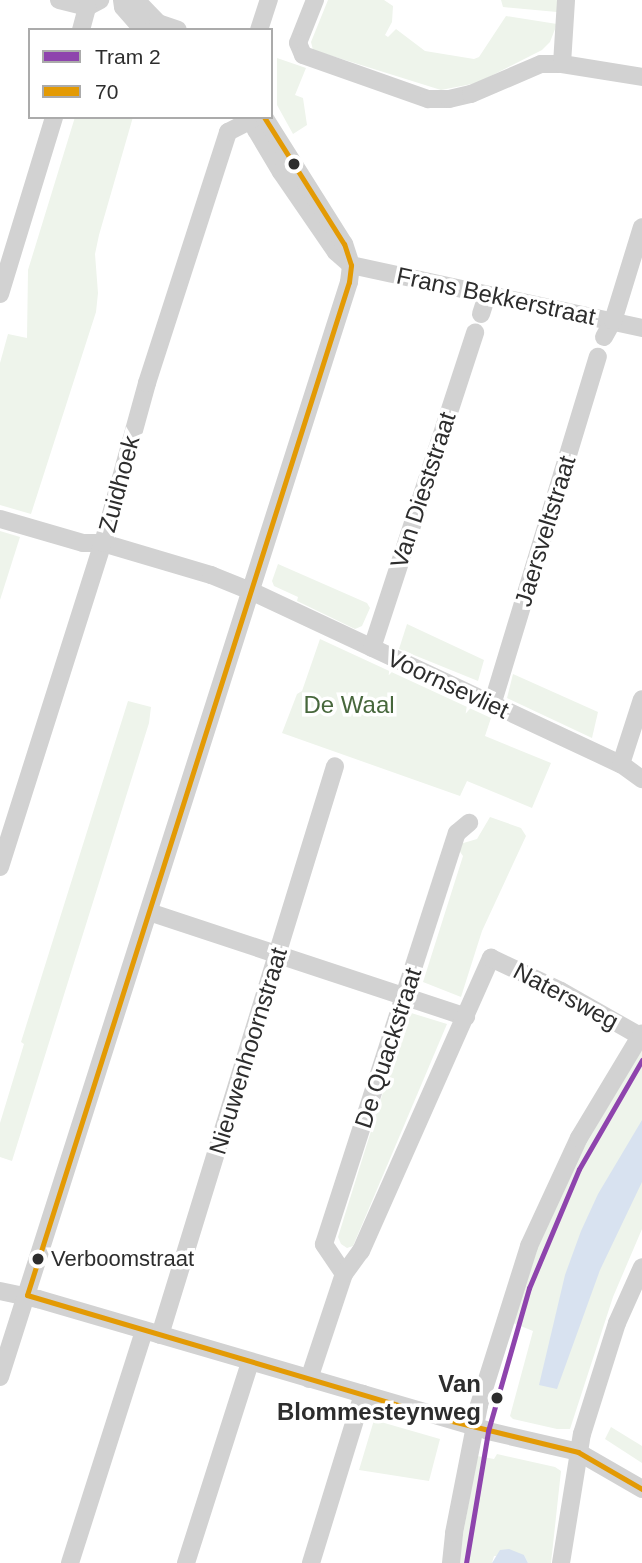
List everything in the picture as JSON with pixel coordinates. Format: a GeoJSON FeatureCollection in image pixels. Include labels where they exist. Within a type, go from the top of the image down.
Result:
{"type":"FeatureCollection","features":[{"type":"Feature","properties":{"kind":"street"},"geometry":{"type":"LineString","coordinates":[[60,0],[94,4],[82,28]]}},
{"type":"Feature","properties":{"kind":"street"},"geometry":{"type":"LineString","coordinates":[[122,0],[123,7],[141,28]]}},
{"type":"Feature","properties":{"kind":"street"},"geometry":{"type":"LineString","coordinates":[[136,0],[158,23],[172,28]]}},
{"type":"Feature","properties":{"kind":"street"},"geometry":{"type":"LineString","coordinates":[[260,28],[270,0]]}},
{"type":"Feature","properties":{"kind":"street"},"geometry":{"type":"LineString","coordinates":[[315,0],[298,43],[303,55],[398,90],[438,100],[471,94],[541,64],[562,64],[642,77]]}},
{"type":"Feature","properties":{"kind":"street"},"geometry":{"type":"LineString","coordinates":[[562,64],[566,0]]}},
{"type":"Feature","properties":{"kind":"street"},"geometry":{"type":"LineString","coordinates":[[0,294],[53,119]]}},
{"type":"Feature","properties":{"kind":"street","name":"Zuidhoek"},"geometry":{"type":"LineString","coordinates":[[0,867],[103,542],[147,383],[228,132],[254,119]]}},
{"type":"Feature","properties":{"kind":"street"},"geometry":{"type":"LineString","coordinates":[[0,1377],[253,592],[349,282],[351,265],[336,252],[281,172],[256,119]]}},
{"type":"Feature","properties":{"kind":"street"},"geometry":{"type":"LineString","coordinates":[[609,329],[642,227]]}},
{"type":"Feature","properties":{"kind":"street","name":"Frans Bekkerstraat"},"geometry":{"type":"LineString","coordinates":[[351,265],[487,295],[609,329],[642,328]]}},
{"type":"Feature","properties":{"kind":"street"},"geometry":{"type":"LineString","coordinates":[[481,314],[487,295]]}},
{"type":"Feature","properties":{"kind":"street","name":"Van Dieststraat"},"geometry":{"type":"LineString","coordinates":[[372,648],[475,332]]}},
{"type":"Feature","properties":{"kind":"street","name":"Jaersveltstraat"},"geometry":{"type":"LineString","coordinates":[[492,705],[598,357]]}},
{"type":"Feature","properties":{"kind":"street","name":"Voornsevliet"},"geometry":{"type":"LineString","coordinates":[[0,519],[83,543],[103,542],[211,575],[253,592],[621,764],[642,779]]}},
{"type":"Feature","properties":{"kind":"street"},"geometry":{"type":"LineString","coordinates":[[621,764],[642,699]]}},
{"type":"Feature","properties":{"kind":"street","name":"Nieuwenhoornstraat"},"geometry":{"type":"LineString","coordinates":[[71,1563],[152,1333],[279,953],[335,766]]}},
{"type":"Feature","properties":{"kind":"street","name":"De Quackstraat"},"geometry":{"type":"LineString","coordinates":[[344,1273],[324,1244],[457,834],[470,823]]}},
{"type":"Feature","properties":{"kind":"street"},"geometry":{"type":"LineString","coordinates":[[149,912],[467,1017]]}},
{"type":"Feature","properties":{"kind":"street","name":"De Quackstraat"},"geometry":{"type":"LineString","coordinates":[[309,1379],[344,1273],[361,1251],[491,958]]}},
{"type":"Feature","properties":{"kind":"street","name":"Natersweg"},"geometry":{"type":"LineString","coordinates":[[491,958],[561,991],[641,1034]]}},
{"type":"Feature","properties":{"kind":"street"},"geometry":{"type":"LineString","coordinates":[[451,1563],[454,1532],[475,1428],[502,1328],[537,1227],[579,1138],[641,1034]]}},
{"type":"Feature","properties":{"kind":"street"},"geometry":{"type":"LineString","coordinates":[[561,1563],[578,1452],[617,1323],[642,1268]]}},
{"type":"Feature","properties":{"kind":"street"},"geometry":{"type":"LineString","coordinates":[[0,1291],[27,1296],[475,1428],[578,1452],[642,1489]]}},
{"type":"Feature","properties":{"kind":"street"},"geometry":{"type":"LineString","coordinates":[[186,1563],[250,1363]]}},
{"type":"Feature","properties":{"kind":"street"},"geometry":{"type":"LineString","coordinates":[[311,1563],[363,1394]]}},
{"type":"Feature","properties":{"kind":"green space"},"geometry":{"type":"Polygon","coordinates":[[[328,0],[384,0],[393,6],[392,22],[385,35],[388,37],[396,29],[425,51],[474,59],[479,57],[506,16],[557,24],[550,42],[542,50],[477,83],[441,90],[313,50],[311,42],[328,0]]]}},
{"type":"Feature","properties":{"kind":"green space"},"geometry":{"type":"Polygon","coordinates":[[[501,0],[557,0],[557,12],[503,7],[501,0]]]}},
{"type":"Feature","properties":{"kind":"green space"},"geometry":{"type":"Polygon","coordinates":[[[277,58],[306,68],[295,95],[303,98],[307,125],[293,134],[277,105],[277,58]]]}},
{"type":"Feature","properties":{"kind":"green space"},"geometry":{"type":"Polygon","coordinates":[[[74,119],[132,119],[95,254],[98,293],[96,312],[31,514],[0,505],[0,363],[8,334],[27,338],[28,270],[74,119]]]}},
{"type":"Feature","properties":{"kind":"green space"},"geometry":{"type":"Polygon","coordinates":[[[0,531],[20,537],[0,600],[0,531]]]}},
{"type":"Feature","properties":{"kind":"green space"},"geometry":{"type":"Polygon","coordinates":[[[278,564],[367,603],[370,608],[362,626],[355,629],[297,601],[298,597],[274,586],[272,581],[278,564]]]}},
{"type":"Feature","properties":{"kind":"green space"},"geometry":{"type":"Polygon","coordinates":[[[407,624],[484,660],[478,681],[399,649],[407,624]]]}},
{"type":"Feature","properties":{"kind":"green space","name":"De Waal"},"geometry":{"type":"Polygon","coordinates":[[[320,639],[491,718],[485,736],[551,763],[532,808],[467,781],[460,796],[282,733],[297,694],[302,691],[320,639]]]}},
{"type":"Feature","properties":{"kind":"green space"},"geometry":{"type":"Polygon","coordinates":[[[513,674],[598,712],[592,738],[507,698],[513,674]]]}},
{"type":"Feature","properties":{"kind":"green space"},"geometry":{"type":"Polygon","coordinates":[[[128,701],[151,707],[149,723],[12,1161],[0,1157],[0,1123],[24,1044],[21,1042],[128,701]]]}},
{"type":"Feature","properties":{"kind":"green space"},"geometry":{"type":"Polygon","coordinates":[[[490,817],[521,828],[526,836],[482,931],[461,997],[423,982],[463,856],[458,849],[460,844],[477,839],[490,817]]]}},
{"type":"Feature","properties":{"kind":"green space"},"geometry":{"type":"Polygon","coordinates":[[[408,1012],[447,1024],[353,1246],[347,1248],[341,1244],[338,1237],[408,1012]]]}},
{"type":"Feature","properties":{"kind":"green space"},"geometry":{"type":"Polygon","coordinates":[[[642,1047],[642,1229],[613,1297],[570,1429],[557,1429],[513,1419],[510,1416],[533,1331],[513,1323],[538,1247],[577,1160],[642,1047]]]}},
{"type":"Feature","properties":{"kind":"green space"},"geometry":{"type":"Polygon","coordinates":[[[374,1420],[440,1439],[429,1481],[359,1470],[374,1420]]]}},
{"type":"Feature","properties":{"kind":"green space"},"geometry":{"type":"Polygon","coordinates":[[[611,1427],[642,1446],[642,1463],[605,1439],[611,1427]]]}},
{"type":"Feature","properties":{"kind":"green space"},"geometry":{"type":"Polygon","coordinates":[[[497,1454],[555,1467],[561,1471],[551,1563],[528,1563],[524,1555],[494,1556],[492,1563],[458,1563],[477,1456],[494,1459],[497,1454]]]}},
{"type":"Feature","properties":{"kind":"shaded area"},"geometry":{"type":"Polygon","coordinates":[[[642,1120],[642,1182],[600,1270],[557,1389],[539,1385],[565,1275],[581,1231],[598,1194],[642,1120]]]}},
{"type":"Feature","properties":{"kind":"shaded area"},"geometry":{"type":"Polygon","coordinates":[[[509,1549],[524,1555],[528,1563],[492,1563],[500,1550],[509,1549]]]}},
{"type":"Feature","properties":{"kind":"tram line","name":"2"},"geometry":{"type":"LineString","coordinates":[[466,1563],[488,1431],[529,1288],[579,1169],[642,1060]]}},
{"type":"Feature","properties":{"kind":"transit line","name":"70"},"geometry":{"type":"LineString","coordinates":[[27,1295],[349,282],[351,265],[344,244],[265,119]]}},
{"type":"Feature","properties":{"kind":"transit line","name":"70"},"geometry":{"type":"LineString","coordinates":[[27,1295],[452,1421],[578,1452],[642,1489]]}},
{"type":"Feature","properties":{"kind":"place","name":"Verboomstraat"},"geometry":{"type":"Point","coordinates":[38,1259]}},
{"type":"Feature","properties":{"kind":"place","name":"Van Blommesteynweg"},"geometry":{"type":"Point","coordinates":[497,1398]}}]}
